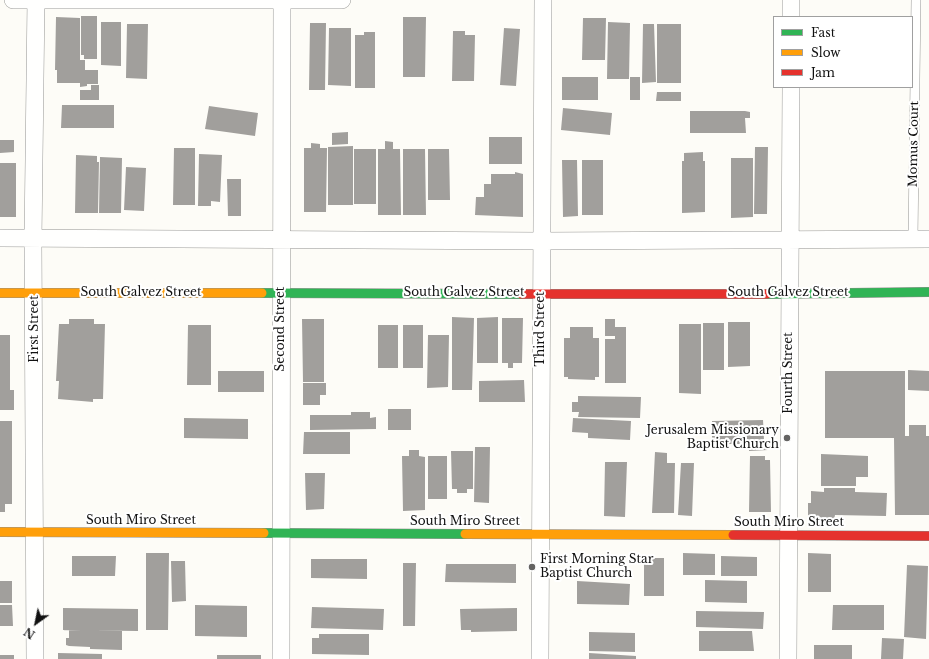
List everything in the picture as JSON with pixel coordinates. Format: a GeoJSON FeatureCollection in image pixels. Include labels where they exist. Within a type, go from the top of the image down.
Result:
{"type":"FeatureCollection","features":[{"type":"Feature","properties":{"kind":"street"},"geometry":{"type":"LineString","coordinates":[[13,0],[342,0]]}},
{"type":"Feature","properties":{"kind":"street","name":"First Street"},"geometry":{"type":"LineString","coordinates":[[35,659],[35,294],[33,239],[36,0]]}},
{"type":"Feature","properties":{"kind":"street","name":"Second Street"},"geometry":{"type":"LineString","coordinates":[[281,659],[282,0]]}},
{"type":"Feature","properties":{"kind":"street","name":"Third Street"},"geometry":{"type":"LineString","coordinates":[[540,659],[543,0]]}},
{"type":"Feature","properties":{"kind":"street"},"geometry":{"type":"LineString","coordinates":[[791,0],[791,16]]}},
{"type":"Feature","properties":{"kind":"street","name":"Fourth Street"},"geometry":{"type":"LineString","coordinates":[[788,659],[791,88]]}},
{"type":"Feature","properties":{"kind":"street"},"geometry":{"type":"LineString","coordinates":[[0,238],[541,241],[921,239]]}},
{"type":"Feature","properties":{"kind":"street","name":"South Galvez Street"},"geometry":{"type":"LineString","coordinates":[[0,293],[281,292],[789,294],[929,292]]}},
{"type":"Feature","properties":{"kind":"street","name":"South Miro Street"},"geometry":{"type":"LineString","coordinates":[[0,532],[541,535],[788,534],[929,536]]}},
{"type":"Feature","properties":{"kind":"lane","name":"Momus Court"},"geometry":{"type":"LineString","coordinates":[[916,0],[921,239]]}},
{"type":"Feature","properties":{"kind":"building"},"geometry":{"type":"Polygon","coordinates":[[[81,16],[97,16],[97,59],[84,59],[84,55],[81,55],[81,16]]]}},
{"type":"Feature","properties":{"kind":"building"},"geometry":{"type":"Polygon","coordinates":[[[56,17],[80,18],[80,60],[85,60],[85,70],[98,70],[98,84],[87,84],[87,86],[80,87],[80,83],[57,83],[57,70],[55,70],[56,17]]]}},
{"type":"Feature","properties":{"kind":"building"},"geometry":{"type":"Polygon","coordinates":[[[403,17],[426,17],[425,77],[403,77],[403,17]]]}},
{"type":"Feature","properties":{"kind":"building"},"geometry":{"type":"Polygon","coordinates":[[[583,18],[606,18],[605,60],[582,60],[583,18]]]}},
{"type":"Feature","properties":{"kind":"building"},"geometry":{"type":"Polygon","coordinates":[[[101,22],[121,22],[121,66],[101,65],[101,22]]]}},
{"type":"Feature","properties":{"kind":"building"},"geometry":{"type":"Polygon","coordinates":[[[608,22],[630,23],[629,79],[607,79],[608,22]]]}},
{"type":"Feature","properties":{"kind":"building"},"geometry":{"type":"Polygon","coordinates":[[[310,23],[326,23],[325,90],[309,90],[310,23]]]}},
{"type":"Feature","properties":{"kind":"building"},"geometry":{"type":"Polygon","coordinates":[[[127,24],[148,24],[147,79],[126,78],[127,24]]]}},
{"type":"Feature","properties":{"kind":"building"},"geometry":{"type":"Polygon","coordinates":[[[643,24],[654,24],[656,82],[642,83],[643,24]]]}},
{"type":"Feature","properties":{"kind":"building"},"geometry":{"type":"Polygon","coordinates":[[[657,24],[681,24],[681,83],[657,83],[657,24]]]}},
{"type":"Feature","properties":{"kind":"building"},"geometry":{"type":"Polygon","coordinates":[[[329,28],[351,28],[351,86],[328,85],[329,28]]]}},
{"type":"Feature","properties":{"kind":"building"},"geometry":{"type":"Polygon","coordinates":[[[504,28],[520,29],[516,86],[500,85],[504,28]]]}},
{"type":"Feature","properties":{"kind":"building"},"geometry":{"type":"Polygon","coordinates":[[[453,31],[465,31],[465,35],[475,35],[474,81],[452,81],[453,31]]]}},
{"type":"Feature","properties":{"kind":"building"},"geometry":{"type":"Polygon","coordinates":[[[364,32],[375,32],[375,88],[355,88],[355,35],[364,35],[364,32]]]}},
{"type":"Feature","properties":{"kind":"building"},"geometry":{"type":"Polygon","coordinates":[[[562,77],[598,77],[598,100],[562,100],[562,77]]]}},
{"type":"Feature","properties":{"kind":"building"},"geometry":{"type":"Polygon","coordinates":[[[630,77],[640,77],[640,100],[630,100],[630,77]]]}},
{"type":"Feature","properties":{"kind":"building"},"geometry":{"type":"Polygon","coordinates":[[[91,85],[99,85],[99,100],[80,100],[80,90],[91,90],[91,85]]]}},
{"type":"Feature","properties":{"kind":"building"},"geometry":{"type":"Polygon","coordinates":[[[657,92],[681,92],[681,101],[656,101],[657,92]]]}},
{"type":"Feature","properties":{"kind":"building"},"geometry":{"type":"Polygon","coordinates":[[[62,105],[114,105],[114,128],[61,128],[62,105]]]}},
{"type":"Feature","properties":{"kind":"building"},"geometry":{"type":"Polygon","coordinates":[[[209,106],[258,113],[255,136],[205,129],[209,106]]]}},
{"type":"Feature","properties":{"kind":"building"},"geometry":{"type":"Polygon","coordinates":[[[563,108],[612,113],[610,135],[561,130],[563,108]]]}},
{"type":"Feature","properties":{"kind":"building"},"geometry":{"type":"Polygon","coordinates":[[[690,111],[745,111],[750,112],[750,118],[745,118],[746,133],[690,133],[690,111]]]}},
{"type":"Feature","properties":{"kind":"building"},"geometry":{"type":"Polygon","coordinates":[[[348,132],[348,144],[332,145],[332,133],[348,132]]]}},
{"type":"Feature","properties":{"kind":"building"},"geometry":{"type":"Polygon","coordinates":[[[489,137],[522,137],[522,164],[489,164],[489,137]]]}},
{"type":"Feature","properties":{"kind":"building"},"geometry":{"type":"Polygon","coordinates":[[[0,140],[14,140],[14,152],[0,153],[0,140]]]}},
{"type":"Feature","properties":{"kind":"building"},"geometry":{"type":"Polygon","coordinates":[[[385,141],[393,142],[393,149],[400,149],[401,215],[378,215],[378,149],[385,149],[385,141]]]}},
{"type":"Feature","properties":{"kind":"building"},"geometry":{"type":"Polygon","coordinates":[[[311,143],[320,144],[320,148],[327,148],[326,212],[304,212],[304,148],[311,148],[311,143]]]}},
{"type":"Feature","properties":{"kind":"building"},"geometry":{"type":"Polygon","coordinates":[[[353,146],[353,205],[328,205],[328,147],[353,146]]]}},
{"type":"Feature","properties":{"kind":"building"},"geometry":{"type":"Polygon","coordinates":[[[755,147],[768,147],[767,214],[754,214],[755,147]]]}},
{"type":"Feature","properties":{"kind":"building"},"geometry":{"type":"Polygon","coordinates":[[[174,148],[195,148],[195,205],[173,205],[174,148]]]}},
{"type":"Feature","properties":{"kind":"building"},"geometry":{"type":"Polygon","coordinates":[[[354,149],[376,149],[376,204],[354,204],[354,149]]]}},
{"type":"Feature","properties":{"kind":"building"},"geometry":{"type":"Polygon","coordinates":[[[403,149],[425,149],[426,215],[403,215],[403,149]]]}},
{"type":"Feature","properties":{"kind":"building"},"geometry":{"type":"Polygon","coordinates":[[[428,149],[449,149],[450,200],[428,200],[428,149]]]}},
{"type":"Feature","properties":{"kind":"building"},"geometry":{"type":"Polygon","coordinates":[[[703,152],[703,161],[705,161],[705,212],[682,213],[682,161],[684,161],[684,153],[703,152]]]}},
{"type":"Feature","properties":{"kind":"building"},"geometry":{"type":"Polygon","coordinates":[[[199,154],[222,155],[220,202],[211,201],[211,206],[198,206],[199,154]]]}},
{"type":"Feature","properties":{"kind":"building"},"geometry":{"type":"Polygon","coordinates":[[[76,155],[97,156],[97,162],[99,162],[98,213],[75,213],[76,155]]]}},
{"type":"Feature","properties":{"kind":"building"},"geometry":{"type":"Polygon","coordinates":[[[100,157],[122,158],[121,213],[99,213],[100,157]]]}},
{"type":"Feature","properties":{"kind":"building"},"geometry":{"type":"Polygon","coordinates":[[[731,158],[753,158],[753,217],[731,218],[731,158]]]}},
{"type":"Feature","properties":{"kind":"building"},"geometry":{"type":"Polygon","coordinates":[[[562,160],[577,160],[578,216],[563,217],[562,160]]]}},
{"type":"Feature","properties":{"kind":"building"},"geometry":{"type":"Polygon","coordinates":[[[582,160],[603,160],[603,215],[582,215],[582,160]]]}},
{"type":"Feature","properties":{"kind":"building"},"geometry":{"type":"Polygon","coordinates":[[[0,163],[16,163],[16,217],[0,217],[0,163]]]}},
{"type":"Feature","properties":{"kind":"building"},"geometry":{"type":"Polygon","coordinates":[[[126,167],[146,168],[144,211],[124,210],[126,167]]]}},
{"type":"Feature","properties":{"kind":"building"},"geometry":{"type":"Polygon","coordinates":[[[515,172],[523,174],[523,217],[475,215],[476,197],[484,197],[484,184],[491,184],[491,174],[515,174],[515,172]]]}},
{"type":"Feature","properties":{"kind":"building"},"geometry":{"type":"Polygon","coordinates":[[[227,179],[241,179],[241,216],[228,216],[227,179]]]}},
{"type":"Feature","properties":{"kind":"building"},"geometry":{"type":"Polygon","coordinates":[[[452,317],[474,318],[472,390],[452,390],[452,317]]]}},
{"type":"Feature","properties":{"kind":"building"},"geometry":{"type":"Polygon","coordinates":[[[498,317],[498,363],[477,363],[477,318],[498,317]]]}},
{"type":"Feature","properties":{"kind":"building"},"geometry":{"type":"Polygon","coordinates":[[[502,318],[523,318],[522,363],[513,363],[513,368],[508,368],[508,363],[502,363],[502,318]]]}},
{"type":"Feature","properties":{"kind":"building"},"geometry":{"type":"Polygon","coordinates":[[[69,319],[94,319],[94,324],[105,324],[103,399],[93,399],[93,402],[58,399],[59,381],[56,381],[59,324],[69,324],[69,319]]]}},
{"type":"Feature","properties":{"kind":"building"},"geometry":{"type":"Polygon","coordinates":[[[302,319],[324,319],[324,382],[303,382],[302,319]]]}},
{"type":"Feature","properties":{"kind":"building"},"geometry":{"type":"Polygon","coordinates":[[[605,319],[615,319],[615,327],[626,327],[626,383],[605,383],[605,339],[615,339],[615,336],[605,336],[605,319]]]}},
{"type":"Feature","properties":{"kind":"building"},"geometry":{"type":"Polygon","coordinates":[[[728,322],[750,322],[750,366],[728,367],[728,322]]]}},
{"type":"Feature","properties":{"kind":"building"},"geometry":{"type":"Polygon","coordinates":[[[703,323],[724,323],[724,370],[703,370],[703,323]]]}},
{"type":"Feature","properties":{"kind":"building"},"geometry":{"type":"Polygon","coordinates":[[[679,324],[701,324],[701,394],[679,393],[679,324]]]}},
{"type":"Feature","properties":{"kind":"building"},"geometry":{"type":"Polygon","coordinates":[[[188,325],[211,325],[211,385],[187,385],[188,325]]]}},
{"type":"Feature","properties":{"kind":"building"},"geometry":{"type":"Polygon","coordinates":[[[378,325],[398,325],[398,368],[378,368],[378,325]]]}},
{"type":"Feature","properties":{"kind":"building"},"geometry":{"type":"Polygon","coordinates":[[[403,325],[423,325],[423,368],[403,368],[403,325]]]}},
{"type":"Feature","properties":{"kind":"building"},"geometry":{"type":"Polygon","coordinates":[[[570,327],[593,327],[593,338],[599,338],[599,377],[595,377],[595,380],[568,379],[568,377],[564,377],[564,338],[570,338],[570,327]]]}},
{"type":"Feature","properties":{"kind":"building"},"geometry":{"type":"Polygon","coordinates":[[[0,335],[10,335],[10,390],[14,390],[14,410],[0,410],[0,335]]]}},
{"type":"Feature","properties":{"kind":"building"},"geometry":{"type":"Polygon","coordinates":[[[428,335],[449,335],[448,387],[427,388],[428,335]]]}},
{"type":"Feature","properties":{"kind":"building"},"geometry":{"type":"Polygon","coordinates":[[[908,370],[929,371],[929,391],[908,390],[908,370]]]}},
{"type":"Feature","properties":{"kind":"building"},"geometry":{"type":"Polygon","coordinates":[[[218,371],[264,371],[264,392],[218,392],[218,371]]]}},
{"type":"Feature","properties":{"kind":"building"},"geometry":{"type":"Polygon","coordinates":[[[825,371],[905,371],[905,436],[909,436],[909,425],[926,425],[926,436],[929,436],[929,515],[895,515],[894,438],[825,438],[825,371]]]}},
{"type":"Feature","properties":{"kind":"building"},"geometry":{"type":"Polygon","coordinates":[[[524,380],[525,402],[479,402],[479,381],[524,380]]]}},
{"type":"Feature","properties":{"kind":"building"},"geometry":{"type":"Polygon","coordinates":[[[303,383],[326,383],[326,395],[320,395],[320,405],[303,405],[303,383]]]}},
{"type":"Feature","properties":{"kind":"building"},"geometry":{"type":"Polygon","coordinates":[[[578,396],[641,397],[640,418],[578,417],[579,412],[572,412],[572,402],[578,402],[578,396]]]}},
{"type":"Feature","properties":{"kind":"building"},"geometry":{"type":"Polygon","coordinates":[[[388,409],[411,409],[411,430],[388,430],[388,409]]]}},
{"type":"Feature","properties":{"kind":"building"},"geometry":{"type":"Polygon","coordinates":[[[351,412],[370,412],[370,418],[376,417],[376,429],[310,430],[310,415],[351,415],[351,412]]]}},
{"type":"Feature","properties":{"kind":"building"},"geometry":{"type":"Polygon","coordinates":[[[184,418],[248,419],[248,439],[184,438],[184,418]]]}},
{"type":"Feature","properties":{"kind":"building"},"geometry":{"type":"Polygon","coordinates":[[[573,418],[631,421],[630,440],[588,438],[588,433],[572,432],[573,418]]]}},
{"type":"Feature","properties":{"kind":"building"},"geometry":{"type":"Polygon","coordinates":[[[763,420],[764,440],[768,440],[768,450],[749,451],[749,444],[712,444],[712,421],[763,420]]]}},
{"type":"Feature","properties":{"kind":"building"},"geometry":{"type":"Polygon","coordinates":[[[0,421],[12,421],[12,504],[5,504],[5,512],[0,512],[0,421]]]}},
{"type":"Feature","properties":{"kind":"building"},"geometry":{"type":"Polygon","coordinates":[[[304,432],[350,432],[350,454],[303,454],[304,432]]]}},
{"type":"Feature","properties":{"kind":"building"},"geometry":{"type":"Polygon","coordinates":[[[475,447],[490,447],[489,503],[474,502],[475,447]]]}},
{"type":"Feature","properties":{"kind":"building"},"geometry":{"type":"Polygon","coordinates":[[[409,450],[419,450],[419,456],[425,457],[425,510],[403,511],[402,456],[409,456],[409,450]]]}},
{"type":"Feature","properties":{"kind":"building"},"geometry":{"type":"Polygon","coordinates":[[[451,451],[473,451],[473,489],[467,489],[467,493],[457,493],[457,489],[452,489],[451,451]]]}},
{"type":"Feature","properties":{"kind":"building"},"geometry":{"type":"Polygon","coordinates":[[[655,452],[667,453],[667,463],[675,463],[674,513],[652,513],[655,452]]]}},
{"type":"Feature","properties":{"kind":"building"},"geometry":{"type":"Polygon","coordinates":[[[821,454],[868,456],[868,477],[856,477],[856,486],[821,486],[821,454]]]}},
{"type":"Feature","properties":{"kind":"building"},"geometry":{"type":"Polygon","coordinates":[[[428,456],[447,456],[447,499],[428,499],[428,456]]]}},
{"type":"Feature","properties":{"kind":"building"},"geometry":{"type":"Polygon","coordinates":[[[750,456],[765,456],[765,460],[770,460],[771,512],[749,512],[750,456]]]}},
{"type":"Feature","properties":{"kind":"building"},"geometry":{"type":"Polygon","coordinates":[[[605,462],[627,462],[625,517],[604,516],[605,462]]]}},
{"type":"Feature","properties":{"kind":"building"},"geometry":{"type":"Polygon","coordinates":[[[681,463],[694,463],[692,516],[678,515],[681,463]]]}},
{"type":"Feature","properties":{"kind":"building"},"geometry":{"type":"Polygon","coordinates":[[[305,473],[325,473],[324,509],[306,510],[305,473]]]}},
{"type":"Feature","properties":{"kind":"building"},"geometry":{"type":"Polygon","coordinates":[[[824,488],[855,488],[855,492],[887,493],[886,516],[835,515],[834,520],[812,520],[808,515],[808,503],[811,503],[811,491],[824,492],[824,488]]]}},
{"type":"Feature","properties":{"kind":"building"},"geometry":{"type":"Polygon","coordinates":[[[146,553],[169,553],[168,630],[146,630],[146,553]]]}},
{"type":"Feature","properties":{"kind":"building"},"geometry":{"type":"Polygon","coordinates":[[[683,553],[715,554],[715,575],[683,575],[683,553]]]}},
{"type":"Feature","properties":{"kind":"building"},"geometry":{"type":"Polygon","coordinates":[[[808,553],[831,554],[831,592],[808,592],[808,553]]]}},
{"type":"Feature","properties":{"kind":"building"},"geometry":{"type":"Polygon","coordinates":[[[72,556],[116,556],[115,576],[72,576],[72,556]]]}},
{"type":"Feature","properties":{"kind":"building"},"geometry":{"type":"Polygon","coordinates":[[[721,556],[757,557],[757,576],[721,576],[721,556]]]}},
{"type":"Feature","properties":{"kind":"building"},"geometry":{"type":"Polygon","coordinates":[[[644,558],[664,558],[664,596],[644,596],[644,558]]]}},
{"type":"Feature","properties":{"kind":"building"},"geometry":{"type":"Polygon","coordinates":[[[311,559],[367,559],[367,579],[311,578],[311,559]]]}},
{"type":"Feature","properties":{"kind":"building"},"geometry":{"type":"Polygon","coordinates":[[[171,561],[185,561],[186,601],[172,602],[171,561]]]}},
{"type":"Feature","properties":{"kind":"building"},"geometry":{"type":"Polygon","coordinates":[[[403,563],[416,563],[415,626],[403,626],[403,563]]]}},
{"type":"Feature","properties":{"kind":"building"},"geometry":{"type":"Polygon","coordinates":[[[446,564],[516,564],[516,583],[445,582],[446,564]]]}},
{"type":"Feature","properties":{"kind":"building"},"geometry":{"type":"Polygon","coordinates":[[[907,565],[928,566],[926,639],[904,637],[907,565]]]}},
{"type":"Feature","properties":{"kind":"building"},"geometry":{"type":"Polygon","coordinates":[[[705,580],[747,581],[747,603],[705,602],[705,580]]]}},
{"type":"Feature","properties":{"kind":"building"},"geometry":{"type":"Polygon","coordinates":[[[0,581],[12,581],[12,603],[0,603],[0,581]]]}},
{"type":"Feature","properties":{"kind":"building"},"geometry":{"type":"Polygon","coordinates":[[[577,581],[630,584],[629,605],[577,604],[577,581]]]}},
{"type":"Feature","properties":{"kind":"building"},"geometry":{"type":"Polygon","coordinates":[[[0,605],[12,605],[13,626],[0,626],[0,605]]]}},
{"type":"Feature","properties":{"kind":"building"},"geometry":{"type":"Polygon","coordinates":[[[195,605],[247,606],[247,637],[195,636],[195,605]]]}},
{"type":"Feature","properties":{"kind":"building"},"geometry":{"type":"Polygon","coordinates":[[[833,605],[884,605],[884,630],[832,630],[833,605]]]}},
{"type":"Feature","properties":{"kind":"building"},"geometry":{"type":"Polygon","coordinates":[[[312,607],[384,609],[383,630],[311,628],[312,607]]]}},
{"type":"Feature","properties":{"kind":"building"},"geometry":{"type":"Polygon","coordinates":[[[63,608],[138,609],[138,631],[63,630],[63,608]]]}},
{"type":"Feature","properties":{"kind":"building"},"geometry":{"type":"Polygon","coordinates":[[[517,608],[517,631],[471,632],[471,630],[461,630],[460,609],[517,608]]]}},
{"type":"Feature","properties":{"kind":"building"},"geometry":{"type":"Polygon","coordinates":[[[696,611],[764,612],[763,629],[696,627],[696,611]]]}},
{"type":"Feature","properties":{"kind":"building"},"geometry":{"type":"Polygon","coordinates":[[[69,630],[122,631],[122,650],[90,649],[90,647],[66,645],[66,638],[69,638],[69,630]]]}},
{"type":"Feature","properties":{"kind":"building"},"geometry":{"type":"Polygon","coordinates":[[[699,631],[752,631],[754,651],[699,651],[699,631]]]}},
{"type":"Feature","properties":{"kind":"building"},"geometry":{"type":"Polygon","coordinates":[[[589,632],[635,633],[635,652],[589,651],[589,632]]]}},
{"type":"Feature","properties":{"kind":"building"},"geometry":{"type":"Polygon","coordinates":[[[319,634],[369,634],[369,655],[312,654],[312,638],[319,638],[319,634]]]}},
{"type":"Feature","properties":{"kind":"building"},"geometry":{"type":"Polygon","coordinates":[[[882,638],[904,639],[903,659],[881,659],[882,638]]]}},
{"type":"Feature","properties":{"kind":"building"},"geometry":{"type":"Polygon","coordinates":[[[814,645],[852,645],[852,659],[814,659],[814,645]]]}},
{"type":"Feature","properties":{"kind":"building"},"geometry":{"type":"Polygon","coordinates":[[[58,653],[102,654],[102,659],[58,659],[58,653]]]}},
{"type":"Feature","properties":{"kind":"building"},"geometry":{"type":"Polygon","coordinates":[[[589,653],[636,656],[636,659],[589,659],[589,653]]]}},
{"type":"Feature","properties":{"kind":"building"},"geometry":{"type":"Polygon","coordinates":[[[0,655],[14,655],[14,659],[0,659],[0,655]]]}},
{"type":"Feature","properties":{"kind":"building"},"geometry":{"type":"Polygon","coordinates":[[[217,655],[261,655],[261,659],[217,659],[217,655]]]}},
{"type":"Feature","properties":{"kind":"traffic: fast"},"geometry":{"type":"LineString","coordinates":[[767,294],[929,292]]}},
{"type":"Feature","properties":{"kind":"traffic: fast"},"geometry":{"type":"LineString","coordinates":[[262,293],[521,294]]}},
{"type":"Feature","properties":{"kind":"traffic: fast"},"geometry":{"type":"LineString","coordinates":[[264,533],[465,534]]}},
{"type":"Feature","properties":{"kind":"traffic: slow"},"geometry":{"type":"LineString","coordinates":[[0,293],[262,293]]}},
{"type":"Feature","properties":{"kind":"traffic: slow"},"geometry":{"type":"LineString","coordinates":[[0,532],[264,533]]}},
{"type":"Feature","properties":{"kind":"traffic: slow"},"geometry":{"type":"LineString","coordinates":[[465,534],[733,535]]}},
{"type":"Feature","properties":{"kind":"traffic: jam"},"geometry":{"type":"LineString","coordinates":[[521,294],[767,294]]}},
{"type":"Feature","properties":{"kind":"traffic: jam"},"geometry":{"type":"LineString","coordinates":[[733,535],[929,536]]}},
{"type":"Feature","properties":{"kind":"place","name":"Jerusalem Missionary Baptist Church"},"geometry":{"type":"Point","coordinates":[787,438]}},
{"type":"Feature","properties":{"kind":"place","name":"First Morning Star Baptist Church"},"geometry":{"type":"Point","coordinates":[532,567]}}]}
